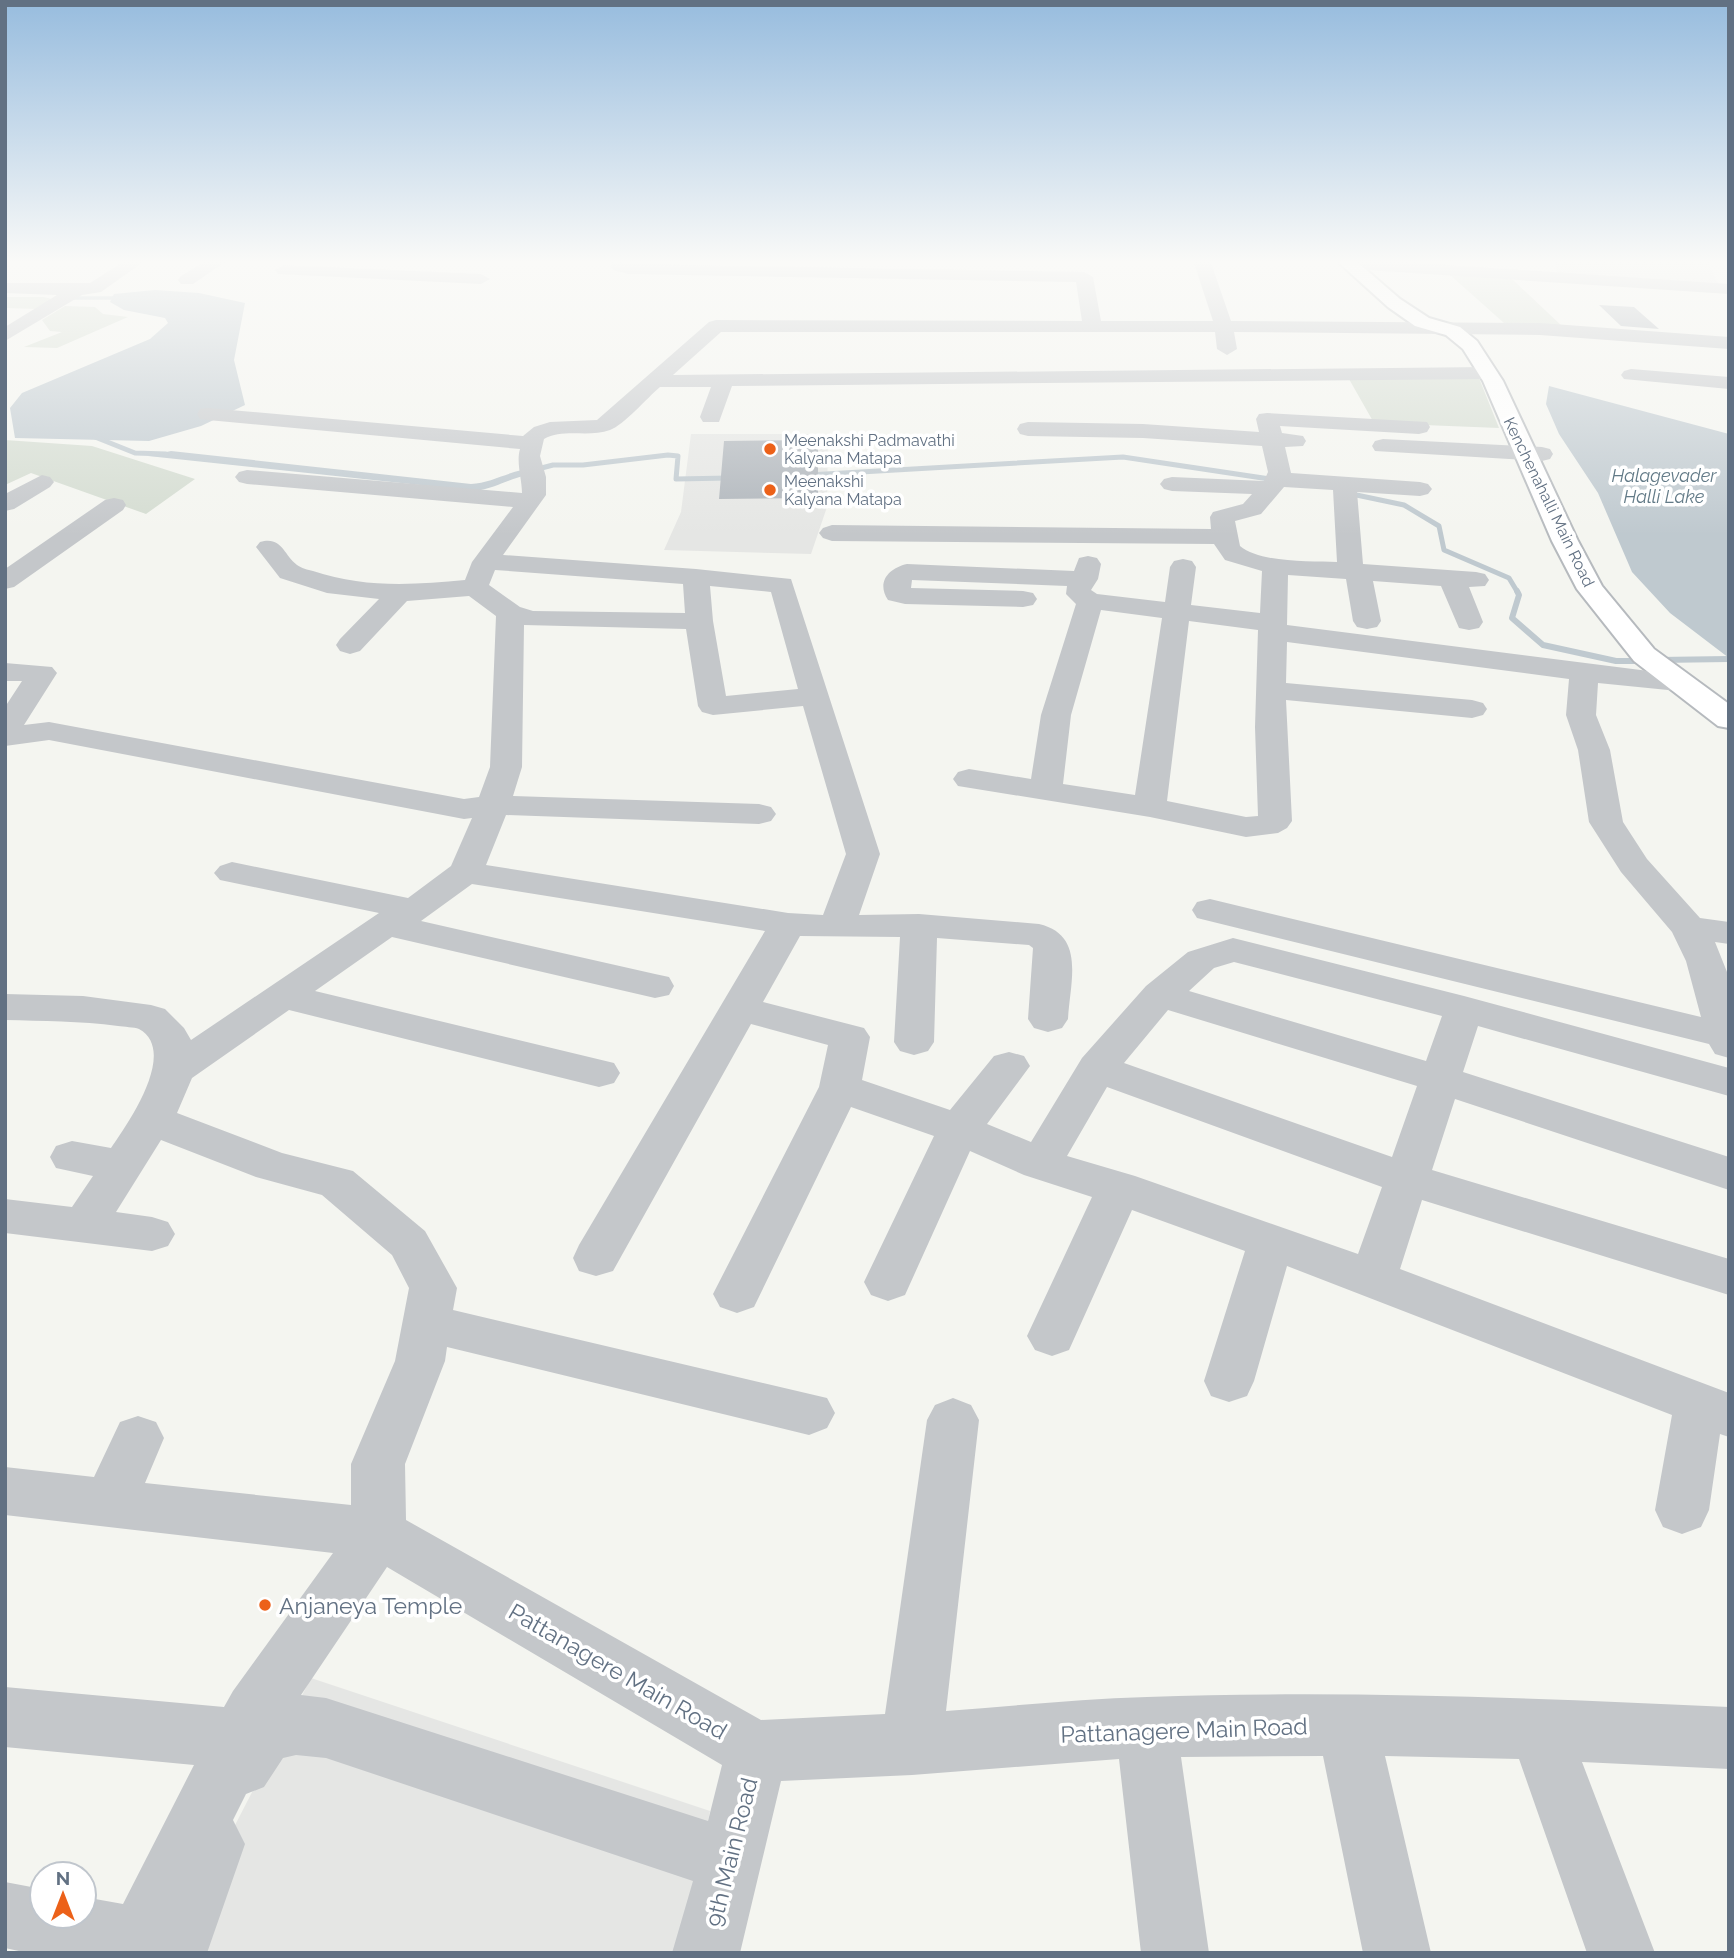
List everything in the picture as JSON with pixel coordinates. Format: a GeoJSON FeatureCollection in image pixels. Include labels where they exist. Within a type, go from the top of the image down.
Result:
{"type":"FeatureCollection","features":[{"type":"Feature","properties":{"kind":"main road","name":"Kenchenahalli Main Road"},"geometry":{"type":"LineString","coordinates":[[1474,351],[1533,454]]}},
{"type":"Feature","properties":{"kind":"main road","name":"Kenchenahalli Main Road"},"geometry":{"type":"LineString","coordinates":[[1491,351],[1508,382],[1533,454],[1590,590],[1666,665],[1729,719]]}},
{"type":"Feature","properties":{"kind":"main road","name":"Kenchenahalli Main Road"},"geometry":{"type":"LineString","coordinates":[[1666,665],[1729,704]]}},
{"type":"Feature","properties":{"kind":"street"},"geometry":{"type":"LineString","coordinates":[[480,574],[532,471],[537,433],[551,429],[588,429],[605,425],[655,381],[683,351]]}},
{"type":"Feature","properties":{"kind":"street"},"geometry":{"type":"LineString","coordinates":[[1228,351],[1231,375]]}},
{"type":"Feature","properties":{"kind":"street"},"geometry":{"type":"LineString","coordinates":[[1427,351],[1443,373]]}},
{"type":"Feature","properties":{"kind":"street"},"geometry":{"type":"LineString","coordinates":[[1579,352],[1729,361]]}},
{"type":"Feature","properties":{"kind":"street"},"geometry":{"type":"LineString","coordinates":[[655,381],[1488,373]]}},
{"type":"Feature","properties":{"kind":"street"},"geometry":{"type":"LineString","coordinates":[[1631,375],[1729,383]]}},
{"type":"Feature","properties":{"kind":"street"},"geometry":{"type":"LineString","coordinates":[[711,417],[724,380]]}},
{"type":"Feature","properties":{"kind":"street"},"geometry":{"type":"LineString","coordinates":[[208,414],[342,420],[532,471]]}},
{"type":"Feature","properties":{"kind":"street"},"geometry":{"type":"LineString","coordinates":[[832,533],[1093,534],[1228,525],[1252,509],[1280,472],[1267,419],[1419,427]]}},
{"type":"Feature","properties":{"kind":"street"},"geometry":{"type":"LineString","coordinates":[[1028,429],[1143,431],[1533,454]]}},
{"type":"Feature","properties":{"kind":"street"},"geometry":{"type":"LineString","coordinates":[[247,477],[532,471]]}},
{"type":"Feature","properties":{"kind":"street"},"geometry":{"type":"LineString","coordinates":[[5,504],[42,482]]}},
{"type":"Feature","properties":{"kind":"street"},"geometry":{"type":"LineString","coordinates":[[1228,525],[1166,493],[1274,483],[1344,491],[1420,489]]}},
{"type":"Feature","properties":{"kind":"street"},"geometry":{"type":"LineString","coordinates":[[1344,491],[1355,572],[1367,621]]}},
{"type":"Feature","properties":{"kind":"street"},"geometry":{"type":"LineString","coordinates":[[9,575],[114,505]]}},
{"type":"Feature","properties":{"kind":"street"},"geometry":{"type":"LineString","coordinates":[[1228,525],[1228,550],[1236,557],[1275,566],[1355,572],[1451,573],[1469,622]]}},
{"type":"Feature","properties":{"kind":"street"},"geometry":{"type":"LineString","coordinates":[[1046,791],[1056,715],[1087,590],[1093,534]]}},
{"type":"Feature","properties":{"kind":"street"},"geometry":{"type":"LineString","coordinates":[[269,547],[289,572],[327,585],[399,594],[480,574],[696,577],[782,585],[863,854],[837,927]]}},
{"type":"Feature","properties":{"kind":"street"},"geometry":{"type":"LineString","coordinates":[[969,779],[1150,807],[1246,827],[1266,826],[1275,821],[1270,690],[1275,566]]}},
{"type":"Feature","properties":{"kind":"street"},"geometry":{"type":"LineString","coordinates":[[1150,807],[1183,567]]}},
{"type":"Feature","properties":{"kind":"street"},"geometry":{"type":"LineString","coordinates":[[480,574],[510,613],[532,619],[699,621]]}},
{"type":"Feature","properties":{"kind":"street"},"geometry":{"type":"LineString","coordinates":[[696,577],[699,621],[713,706],[815,696]]}},
{"type":"Feature","properties":{"kind":"street"},"geometry":{"type":"LineString","coordinates":[[1023,599],[989,597],[1087,590],[1177,612],[1271,628],[1584,672],[1666,665]]}},
{"type":"Feature","properties":{"kind":"street"},"geometry":{"type":"LineString","coordinates":[[350,645],[399,594]]}},
{"type":"Feature","properties":{"kind":"street"},"geometry":{"type":"LineString","coordinates":[[84,1226],[152,1120],[175,1070],[465,872],[481,841],[506,767],[510,613]]}},
{"type":"Feature","properties":{"kind":"street"},"geometry":{"type":"LineString","coordinates":[[5,672],[42,674],[5,731]]}},
{"type":"Feature","properties":{"kind":"street"},"geometry":{"type":"LineString","coordinates":[[1584,672],[1581,715],[1594,750],[1606,822],[1633,865],[1689,928],[1705,961],[1727,1040]]}},
{"type":"Feature","properties":{"kind":"street"},"geometry":{"type":"LineString","coordinates":[[1270,690],[1472,709]]}},
{"type":"Feature","properties":{"kind":"street"},"geometry":{"type":"LineString","coordinates":[[5,737],[49,731],[464,809],[494,805],[759,814]]}},
{"type":"Feature","properties":{"kind":"street"},"geometry":{"type":"LineString","coordinates":[[465,872],[788,924],[837,927],[919,925],[1039,935],[1049,942],[1053,951],[1048,1019]]}},
{"type":"Feature","properties":{"kind":"street"},"geometry":{"type":"LineString","coordinates":[[232,873],[654,986]]}},
{"type":"Feature","properties":{"kind":"street"},"geometry":{"type":"LineString","coordinates":[[1210,910],[1727,1040]]}},
{"type":"Feature","properties":{"kind":"street"},"geometry":{"type":"LineString","coordinates":[[596,1258],[788,924]]}},
{"type":"Feature","properties":{"kind":"street"},"geometry":{"type":"LineString","coordinates":[[914,1042],[919,925]]}},
{"type":"Feature","properties":{"kind":"street"},"geometry":{"type":"LineString","coordinates":[[1689,928],[1729,933]]}},
{"type":"Feature","properties":{"kind":"street"},"geometry":{"type":"LineString","coordinates":[[1040,1164],[1097,1068],[1160,995],[1201,960],[1233,950],[1464,1009],[1729,1082]]}},
{"type":"Feature","properties":{"kind":"street"},"geometry":{"type":"LineString","coordinates":[[1160,995],[1440,1079],[1729,1174]]}},
{"type":"Feature","properties":{"kind":"street"},"geometry":{"type":"LineString","coordinates":[[284,996],[599,1073]]}},
{"type":"Feature","properties":{"kind":"street"},"geometry":{"type":"LineString","coordinates":[[5,1007],[83,1009],[151,1018],[170,1037],[175,1070]]}},
{"type":"Feature","properties":{"kind":"street"},"geometry":{"type":"LineString","coordinates":[[737,1294],[840,1087],[850,1038],[738,1008]]}},
{"type":"Feature","properties":{"kind":"street"},"geometry":{"type":"LineString","coordinates":[[1373,1278],[1464,1009]]}},
{"type":"Feature","properties":{"kind":"street"},"geometry":{"type":"LineString","coordinates":[[888,1282],[959,1129],[1009,1066]]}},
{"type":"Feature","properties":{"kind":"street"},"geometry":{"type":"LineString","coordinates":[[1097,1068],[1405,1178],[1729,1277]]}},
{"type":"Feature","properties":{"kind":"street"},"geometry":{"type":"LineString","coordinates":[[840,1087],[959,1129],[1040,1164],[1119,1188],[1373,1278],[1714,1410],[1682,1510]]}},
{"type":"Feature","properties":{"kind":"street"},"geometry":{"type":"LineString","coordinates":[[149,1949],[254,1712],[379,1533],[378,1464],[420,1361],[433,1288],[410,1242],[337,1183],[272,1166],[152,1120]]}},
{"type":"Feature","properties":{"kind":"street"},"geometry":{"type":"LineString","coordinates":[[72,1157],[122,1166]]}},
{"type":"Feature","properties":{"kind":"street"},"geometry":{"type":"LineString","coordinates":[[1052,1336],[1119,1188]]}},
{"type":"Feature","properties":{"kind":"street"},"geometry":{"type":"LineString","coordinates":[[5,1216],[152,1234]]}},
{"type":"Feature","properties":{"kind":"street"},"geometry":{"type":"LineString","coordinates":[[1229,1381],[1270,1241]]}},
{"type":"Feature","properties":{"kind":"street"},"geometry":{"type":"LineString","coordinates":[[427,1322],[809,1413]]}},
{"type":"Feature","properties":{"kind":"street"},"geometry":{"type":"LineString","coordinates":[[912,1744],[953,1420]]}},
{"type":"Feature","properties":{"kind":"street"},"geometry":{"type":"LineString","coordinates":[[109,1503],[138,1438]]}},
{"type":"Feature","properties":{"kind":"street"},"geometry":{"type":"LineString","coordinates":[[5,1492],[379,1533]]}},
{"type":"Feature","properties":{"kind":"street","name":"Pattanagere Main Road"},"geometry":{"type":"LineString","coordinates":[[379,1533],[756,1751],[912,1744],[1146,1727],[1347,1725],[1539,1729],[1729,1738]]}},
{"type":"Feature","properties":{"kind":"street"},"geometry":{"type":"LineString","coordinates":[[5,1717],[241,1739]]}},
{"type":"Feature","properties":{"kind":"street"},"geometry":{"type":"LineString","coordinates":[[149,1949],[243,1760],[264,1732],[296,1725],[326,1728],[732,1861]]}},
{"type":"Feature","properties":{"kind":"street"},"geometry":{"type":"LineString","coordinates":[[1347,1725],[1397,1953]]}},
{"type":"Feature","properties":{"kind":"street"},"geometry":{"type":"LineString","coordinates":[[1146,1727],[1175,1953]]}},
{"type":"Feature","properties":{"kind":"street"},"geometry":{"type":"LineString","coordinates":[[1539,1729],[1621,1953]]}},
{"type":"Feature","properties":{"kind":"street","name":"9th Main Road"},"geometry":{"type":"LineString","coordinates":[[706,1953],[732,1861],[756,1751]]}},
{"type":"Feature","properties":{"kind":"street"},"geometry":{"type":"LineString","coordinates":[[5,1915],[149,1949]]}},
{"type":"Feature","properties":{"kind":"shaded area"},"geometry":{"type":"Polygon","coordinates":[[[1479,378],[1499,428],[1374,423],[1349,379],[1479,378]]]}},
{"type":"Feature","properties":{"kind":"shaded area"},"geometry":{"type":"Polygon","coordinates":[[[691,434],[828,434],[827,507],[811,554],[664,550],[681,512],[691,434]]]}},
{"type":"Feature","properties":{"kind":"shaded area"},"geometry":{"type":"Polygon","coordinates":[[[5,440],[92,446],[195,479],[146,514],[31,473],[5,485],[5,440]]]}},
{"type":"Feature","properties":{"kind":"shaded area"},"geometry":{"type":"Polygon","coordinates":[[[311,1678],[710,1811],[682,1953],[169,1953],[311,1678]]]}},
{"type":"Feature","properties":{"kind":"water"},"geometry":{"type":"Polygon","coordinates":[[[121,351],[236,351],[234,360],[245,405],[201,426],[149,441],[15,438],[10,408],[22,393],[121,351]]]}},
{"type":"Feature","properties":{"kind":"water","name":"Halagevader Halli Lake"},"geometry":{"type":"Polygon","coordinates":[[[1549,386],[1729,434],[1729,658],[1670,613],[1632,572],[1598,493],[1559,434],[1546,404],[1549,386]]]}},
{"type":"Feature","properties":{"kind":"water"},"geometry":{"type":"Polygon","coordinates":[[[171,451],[471,484],[522,470],[527,475],[476,491],[148,456],[171,451]]]}},
{"type":"Feature","properties":{"kind":"building"},"geometry":{"type":"Polygon","coordinates":[[[818,440],[818,498],[719,499],[724,441],[818,440]]]}},
{"type":"Feature","properties":{"kind":"waterway"},"geometry":{"type":"LineString","coordinates":[[95,437],[135,453],[166,454]]}},
{"type":"Feature","properties":{"kind":"waterway"},"geometry":{"type":"LineString","coordinates":[[534,470],[553,465],[583,465],[668,455],[678,456],[676,479],[729,478]]}},
{"type":"Feature","properties":{"kind":"waterway"},"geometry":{"type":"LineString","coordinates":[[808,475],[1123,457],[1276,480]]}},
{"type":"Feature","properties":{"kind":"waterway"},"geometry":{"type":"LineString","coordinates":[[1347,493],[1404,505],[1439,526],[1444,550],[1509,578],[1518,593]]}},
{"type":"Feature","properties":{"kind":"waterway"},"geometry":{"type":"LineString","coordinates":[[1518,593],[1512,618],[1543,645],[1616,661],[1642,661]]}},
{"type":"Feature","properties":{"kind":"waterway"},"geometry":{"type":"LineString","coordinates":[[1658,660],[1729,659]]}},
{"type":"Feature","properties":{"kind":"place","name":"Meenakshi Padmavathi Kalyana Matapa"},"geometry":{"type":"Point","coordinates":[770,449]}},
{"type":"Feature","properties":{"kind":"place","name":"Meenakshi Kalyana Matapa"},"geometry":{"type":"Point","coordinates":[770,490]}},
{"type":"Feature","properties":{"kind":"place","name":"Anjaneya Temple"},"geometry":{"type":"Point","coordinates":[265,1605]}}]}
